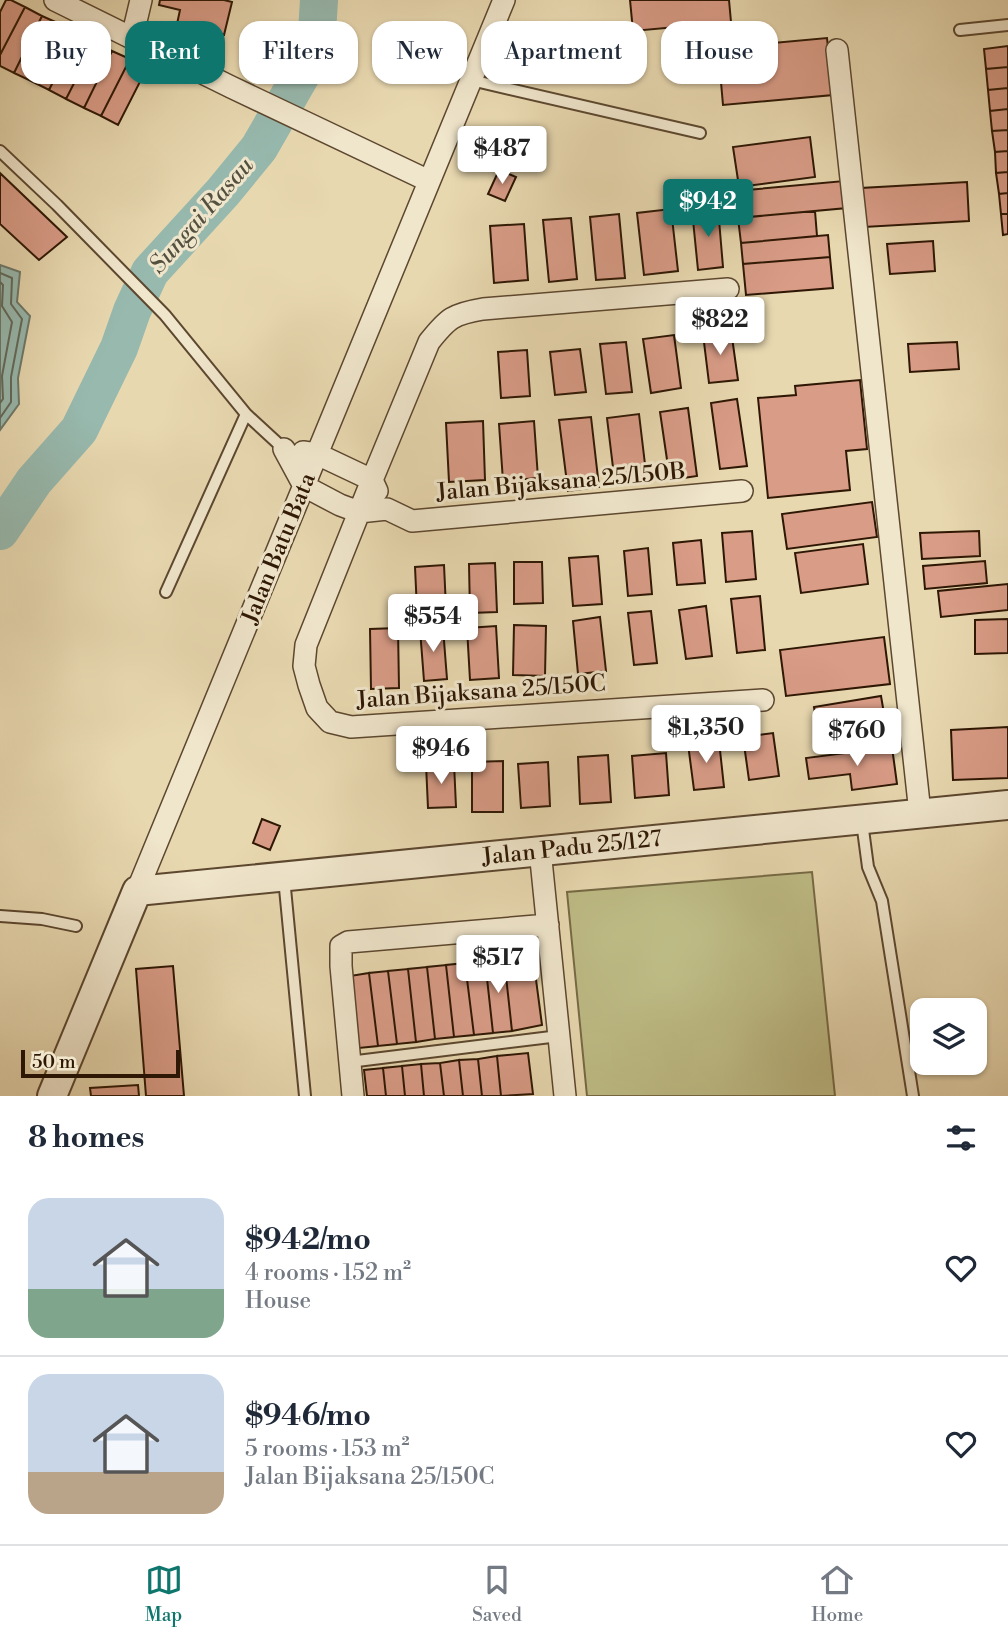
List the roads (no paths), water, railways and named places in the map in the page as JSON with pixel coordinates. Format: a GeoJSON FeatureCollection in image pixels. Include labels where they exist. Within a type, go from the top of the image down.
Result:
{"type":"FeatureCollection","features":[{"type":"Feature","properties":{"kind":"street"},"geometry":{"type":"LineString","coordinates":[[55,0],[125,35]]}},
{"type":"Feature","properties":{"kind":"street"},"geometry":{"type":"LineString","coordinates":[[136,21],[141,0]]}},
{"type":"Feature","properties":{"kind":"street","name":"Jalan Batu Bata"},"geometry":{"type":"LineString","coordinates":[[52,1096],[504,0]]}},
{"type":"Feature","properties":{"kind":"street"},"geometry":{"type":"LineString","coordinates":[[837,50],[920,813]]}},
{"type":"Feature","properties":{"kind":"street"},"geometry":{"type":"LineString","coordinates":[[223,84],[429,181]]}},
{"type":"Feature","properties":{"kind":"street"},"geometry":{"type":"LineString","coordinates":[[359,512],[429,342],[444,323],[463,313],[483,309],[728,289]]}},
{"type":"Feature","properties":{"kind":"street"},"geometry":{"type":"LineString","coordinates":[[284,449],[317,454],[372,480],[387,509],[359,512],[304,486],[284,449]]}},
{"type":"Feature","properties":{"kind":"street","name":"Jalan Bijaksana 25/150B"},"geometry":{"type":"LineString","coordinates":[[387,509],[412,520],[742,491]]}},
{"type":"Feature","properties":{"kind":"street","name":"Jalan Bijaksana 25/150C"},"geometry":{"type":"LineString","coordinates":[[359,512],[306,645],[304,666],[309,685],[317,708],[330,722],[351,727],[762,700]]}},
{"type":"Feature","properties":{"kind":"street","name":"Jalan Padu 25/127"},"geometry":{"type":"LineString","coordinates":[[137,891],[1008,805]]}},
{"type":"Feature","properties":{"kind":"street"},"geometry":{"type":"LineString","coordinates":[[540,850],[565,1096]]}},
{"type":"Feature","properties":{"kind":"street"},"geometry":{"type":"LineString","coordinates":[[353,1096],[341,946],[348,943],[548,926]]}},
{"type":"Feature","properties":{"kind":"lane"},"geometry":{"type":"LineString","coordinates":[[960,30],[1008,25]]}},
{"type":"Feature","properties":{"kind":"lane"},"geometry":{"type":"LineString","coordinates":[[471,79],[700,133]]}},
{"type":"Feature","properties":{"kind":"lane"},"geometry":{"type":"LineString","coordinates":[[0,151],[165,314],[246,414],[284,449]]}},
{"type":"Feature","properties":{"kind":"lane"},"geometry":{"type":"LineString","coordinates":[[166,592],[246,414]]}},
{"type":"Feature","properties":{"kind":"lane"},"geometry":{"type":"LineString","coordinates":[[862,819],[868,867],[882,901],[913,1096]]}},
{"type":"Feature","properties":{"kind":"lane"},"geometry":{"type":"LineString","coordinates":[[284,875],[305,1096]]}},
{"type":"Feature","properties":{"kind":"lane"},"geometry":{"type":"LineString","coordinates":[[0,916],[42,919],[76,926]]}},
{"type":"Feature","properties":{"kind":"lane"},"geometry":{"type":"LineString","coordinates":[[349,1062],[559,1036]]}},
{"type":"Feature","properties":{"kind":"water"},"geometry":{"type":"Polygon","coordinates":[[[0,265],[20,272],[17,302],[30,316],[18,378],[19,404],[0,430],[0,265]]]}},
{"type":"Feature","properties":{"kind":"waterway","name":"Sungai Rasau"},"geometry":{"type":"LineString","coordinates":[[0,531],[34,481],[79,430],[119,348],[150,272],[259,148],[316,49],[319,0]]}}]}
